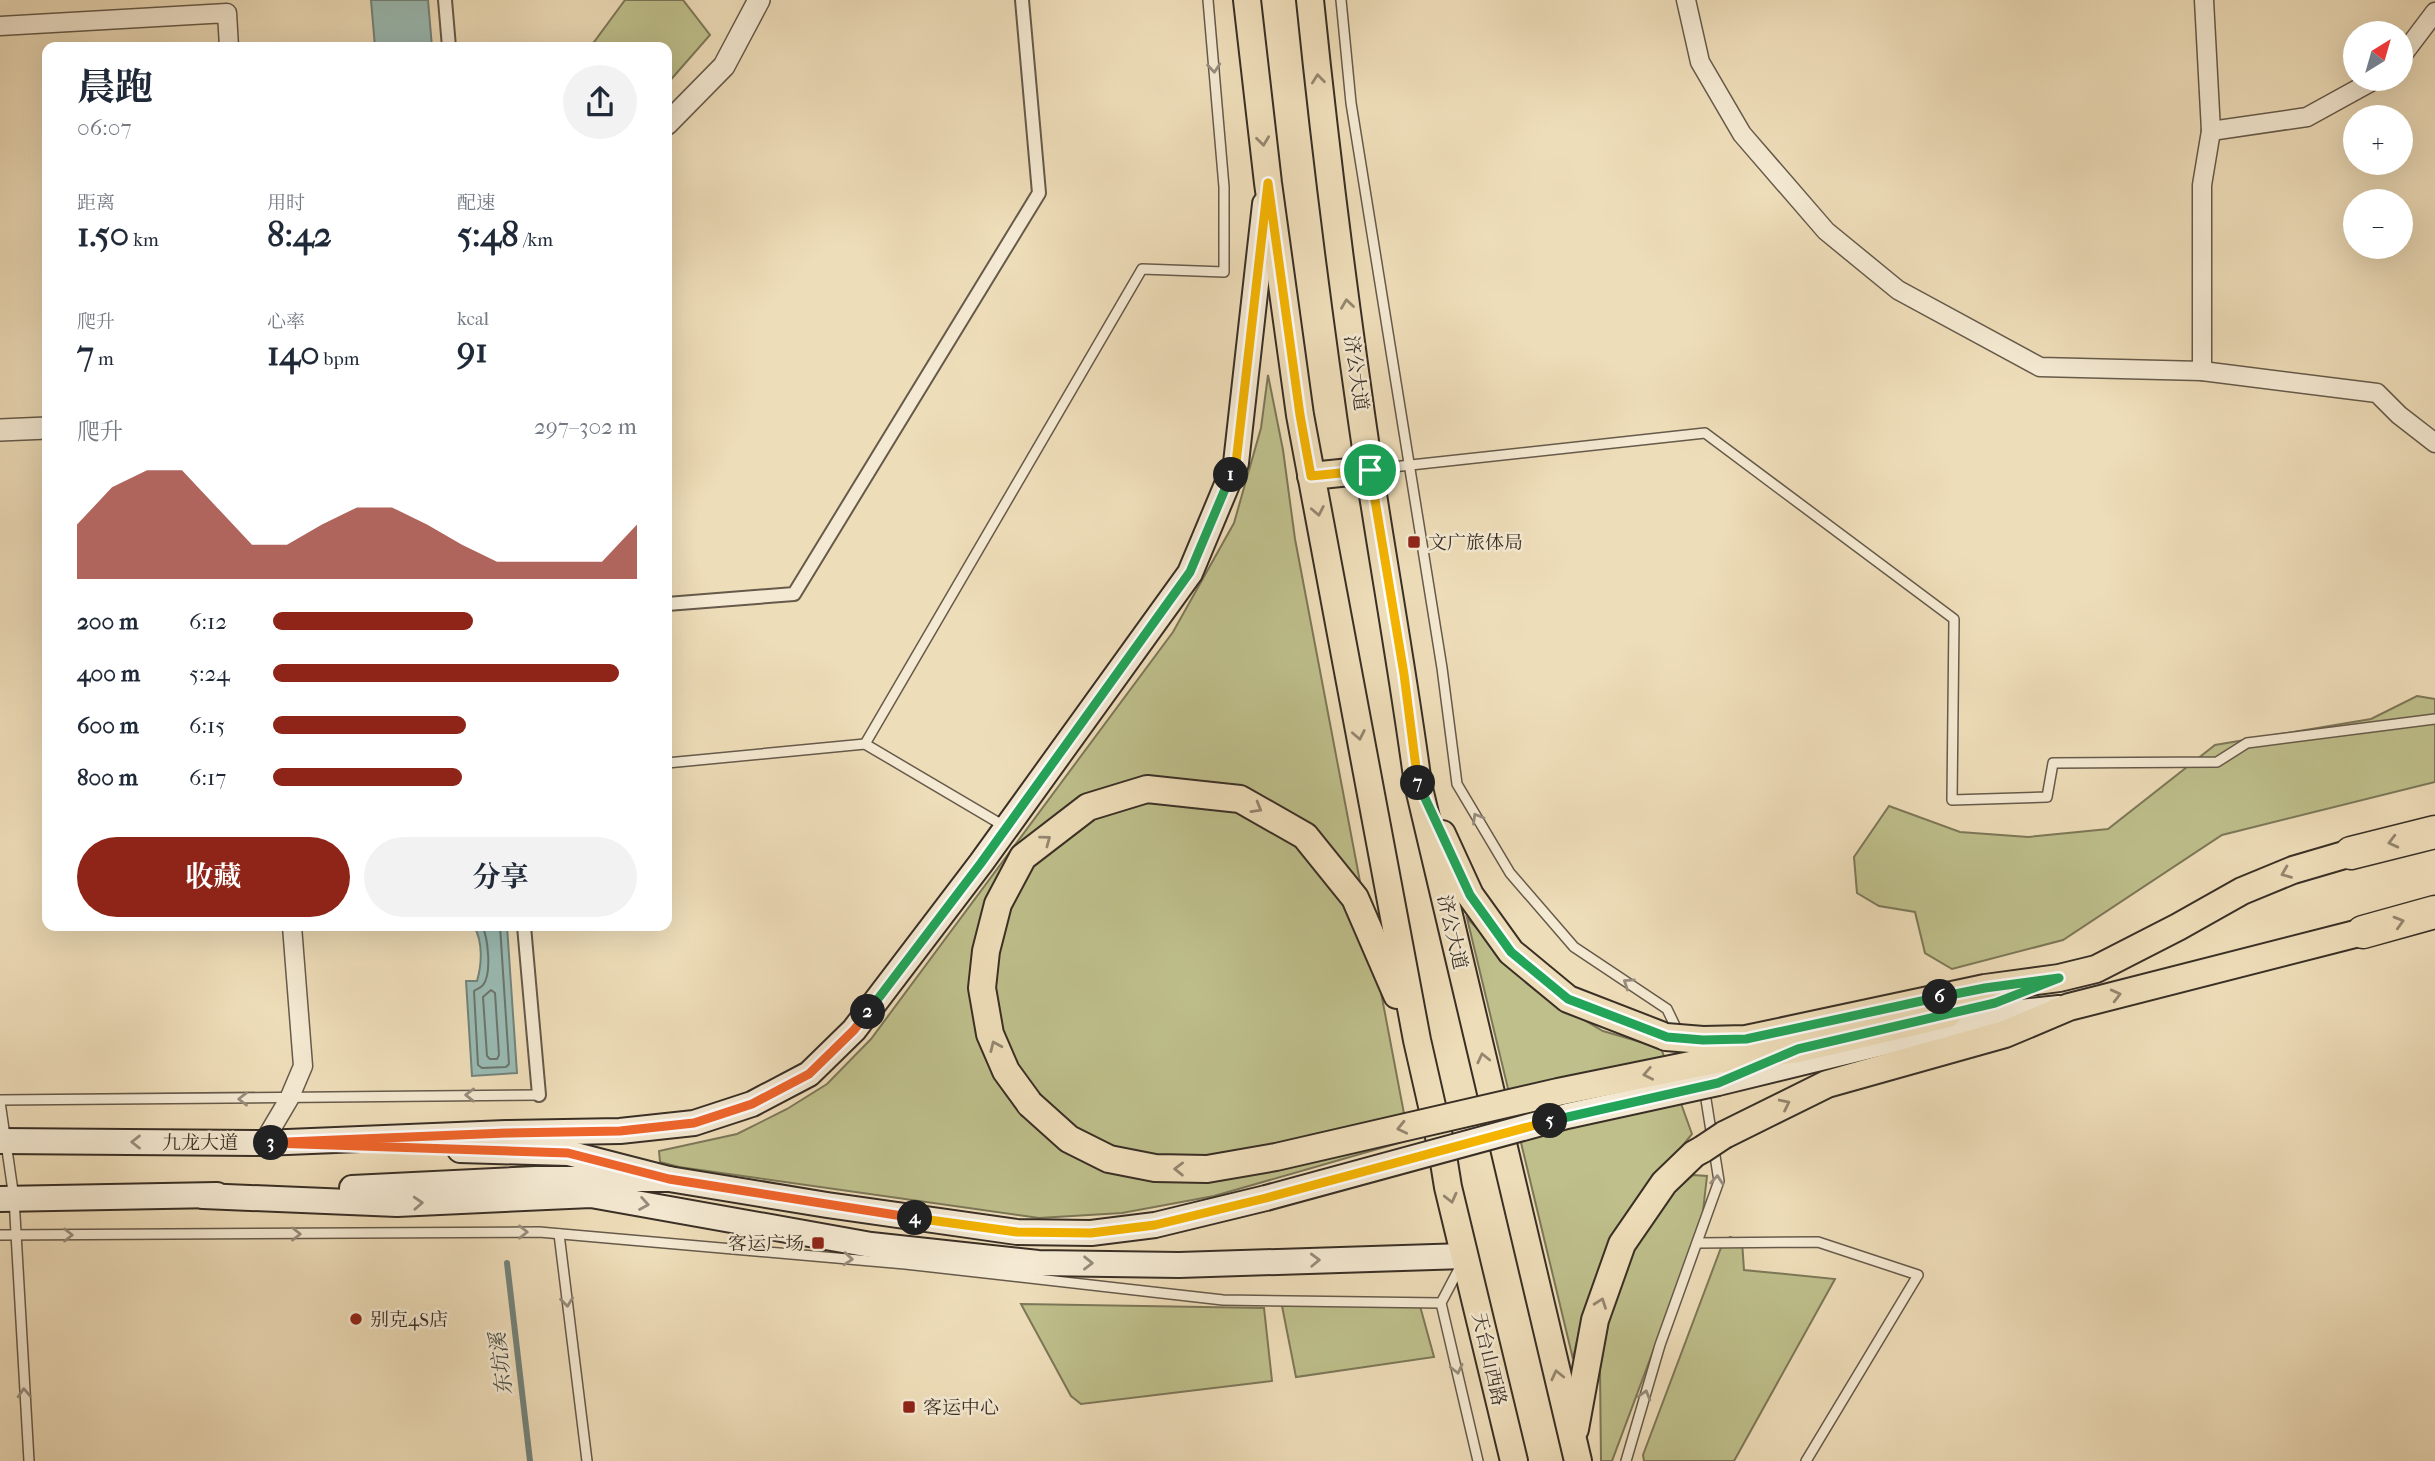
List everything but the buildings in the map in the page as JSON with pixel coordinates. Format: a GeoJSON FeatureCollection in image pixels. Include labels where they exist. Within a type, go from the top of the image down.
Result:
{"type":"FeatureCollection","features":[{"type":"Feature","properties":{"kind":"highway"},"geometry":{"type":"LineString","coordinates":[[2351,853],[2435,832]]}},
{"type":"Feature","properties":{"kind":"highway"},"geometry":{"type":"LineString","coordinates":[[2363,932],[2435,912]]}},
{"type":"Feature","properties":{"kind":"main road"},"geometry":{"type":"LineString","coordinates":[[203,1196],[397,1204],[591,1195],[871,1244],[1038,1263],[1179,1265],[1465,1256],[1417,1040],[1300,415],[1268,183],[1247,0]]}},
{"type":"Feature","properties":{"kind":"main road","name":"济公大道"},"geometry":{"type":"LineString","coordinates":[[1310,0],[1321,107],[1370,470],[1404,674],[1418,784],[1575,1451]]}},
{"type":"Feature","properties":{"kind":"main road","name":"九龙大道"},"geometry":{"type":"LineString","coordinates":[[3,1141],[263,1143],[620,1131],[694,1123],[752,1104],[809,1074],[854,1030],[1007,828],[1190,572],[1236,463],[1268,183]]}},
{"type":"Feature","properties":{"kind":"main road"},"geometry":{"type":"LineString","coordinates":[[1311,476],[1370,470]]}},
{"type":"Feature","properties":{"kind":"main road"},"geometry":{"type":"LineString","coordinates":[[1418,784],[1470,895],[1511,952],[1568,999],[1696,1053],[1798,1049],[1995,1003],[2059,978]]}},
{"type":"Feature","properties":{"kind":"main road"},"geometry":{"type":"LineString","coordinates":[[1417,1040],[1355,898],[1305,836],[1240,799],[1147,789],[1088,807],[1023,857],[998,904],[986,951],[982,988],[990,1034],[1006,1071],[1030,1104],[1069,1139],[1109,1158],[1155,1168],[1207,1169],[1276,1157],[1558,1092],[1746,1039],[1985,988],[2059,978],[2096,969],[2242,891],[2293,870],[2351,853]]}},
{"type":"Feature","properties":{"kind":"main road"},"geometry":{"type":"LineString","coordinates":[[263,1143],[568,1153],[669,1179],[827,1205],[1017,1232],[1091,1233],[1155,1225],[1266,1198],[1567,1116],[1696,1053],[2069,1007],[2363,932]]}},
{"type":"Feature","properties":{"kind":"main road"},"geometry":{"type":"LineString","coordinates":[[1575,1451],[1595,1320],[1622,1244],[1664,1183],[1694,1154],[1827,1084],[2005,1034],[2069,1007]]}},
{"type":"Feature","properties":{"kind":"main road"},"geometry":{"type":"LineString","coordinates":[[7,1199],[203,1196],[536,1179],[669,1179]]}},
{"type":"Feature","properties":{"kind":"main road","name":"天台山西路"},"geometry":{"type":"LineString","coordinates":[[1465,1256],[1514,1461]]}},
{"type":"Feature","properties":{"kind":"street"},"geometry":{"type":"LineString","coordinates":[[445,0],[449,42]]}},
{"type":"Feature","properties":{"kind":"street"},"geometry":{"type":"LineString","coordinates":[[672,119],[724,66],[759,0]]}},
{"type":"Feature","properties":{"kind":"street"},"geometry":{"type":"LineString","coordinates":[[672,604],[794,594],[1039,193],[1022,0]]}},
{"type":"Feature","properties":{"kind":"street"},"geometry":{"type":"LineString","coordinates":[[1686,0],[1700,62],[1742,134],[1826,231],[1898,290],[2040,367],[2202,371],[2378,393],[2399,415],[2435,443]]}},
{"type":"Feature","properties":{"kind":"street"},"geometry":{"type":"LineString","coordinates":[[2202,371],[2202,185],[2211,131],[2204,0]]}},
{"type":"Feature","properties":{"kind":"street"},"geometry":{"type":"LineString","coordinates":[[2413,41],[2435,12]]}},
{"type":"Feature","properties":{"kind":"street"},"geometry":{"type":"LineString","coordinates":[[0,26],[227,13],[229,42]]}},
{"type":"Feature","properties":{"kind":"street"},"geometry":{"type":"LineString","coordinates":[[2211,131],[2306,117],[2354,91]]}},
{"type":"Feature","properties":{"kind":"street"},"geometry":{"type":"LineString","coordinates":[[0,430],[42,428]]}},
{"type":"Feature","properties":{"kind":"street"},"geometry":{"type":"LineString","coordinates":[[263,1143],[289,1099],[303,1066],[292,931]]}},
{"type":"Feature","properties":{"kind":"street"},"geometry":{"type":"LineString","coordinates":[[524,931],[539,1095]]}},
{"type":"Feature","properties":{"kind":"lane"},"geometry":{"type":"LineString","coordinates":[[865,744],[1142,269],[1224,272],[1224,187],[1208,0]]}},
{"type":"Feature","properties":{"kind":"lane"},"geometry":{"type":"LineString","coordinates":[[1341,0],[1352,103],[1442,668],[1457,784],[1510,873],[1574,947],[1667,1009],[1696,1053],[1706,1091],[1720,1181],[1660,1345],[1626,1461]]}},
{"type":"Feature","properties":{"kind":"lane"},"geometry":{"type":"LineString","coordinates":[[1370,470],[1705,433],[1954,619],[1952,800],[2047,797],[2053,763],[2217,762],[2246,743],[2435,719]]}},
{"type":"Feature","properties":{"kind":"lane"},"geometry":{"type":"LineString","coordinates":[[672,763],[865,744],[1007,828]]}},
{"type":"Feature","properties":{"kind":"lane"},"geometry":{"type":"LineString","coordinates":[[29,1461],[16,1235],[7,1199],[0,1101],[539,1095]]}},
{"type":"Feature","properties":{"kind":"lane"},"geometry":{"type":"LineString","coordinates":[[0,1235],[539,1232],[905,1264],[1223,1300],[1441,1303]]}},
{"type":"Feature","properties":{"kind":"lane"},"geometry":{"type":"LineString","coordinates":[[559,1234],[587,1461]]}},
{"type":"Feature","properties":{"kind":"lane"},"geometry":{"type":"LineString","coordinates":[[1697,1243],[1818,1242],[1918,1275],[1806,1461]]}},
{"type":"Feature","properties":{"kind":"lane"},"geometry":{"type":"LineString","coordinates":[[1465,1256],[1441,1303],[1478,1461]]}},
{"type":"Feature","properties":{"kind":"green space"},"geometry":{"type":"Polygon","coordinates":[[[625,0],[683,0],[710,35],[672,78],[672,42],[594,42],[625,0]]]}},
{"type":"Feature","properties":{"kind":"green space"},"geometry":{"type":"Polygon","coordinates":[[[1268,375],[1283,450],[1295,539],[1409,1140],[1214,1196],[1122,1213],[1039,1218],[679,1167],[660,1162],[659,1151],[737,1134],[787,1109],[827,1084],[871,1039],[1173,632],[1234,523],[1261,428],[1268,375]]]}},
{"type":"Feature","properties":{"kind":"green space"},"geometry":{"type":"Polygon","coordinates":[[[2417,696],[2435,699],[2435,782],[2222,835],[2063,940],[1952,969],[1925,953],[1915,912],[1879,906],[1857,893],[1854,857],[1889,806],[1960,832],[2028,837],[2108,829],[2215,745],[2371,719],[2417,696]]]}},
{"type":"Feature","properties":{"kind":"green space"},"geometry":{"type":"Polygon","coordinates":[[[1467,918],[1550,1000],[1603,1031],[1661,1048],[1692,1134],[1627,1215],[1594,1282],[1573,1359],[1467,918]]]}},
{"type":"Feature","properties":{"kind":"green space"},"geometry":{"type":"Polygon","coordinates":[[[1693,1175],[1707,1176],[1702,1220],[1612,1461],[1601,1461],[1600,1369],[1621,1270],[1658,1206],[1693,1175]]]}},
{"type":"Feature","properties":{"kind":"green space"},"geometry":{"type":"Polygon","coordinates":[[[1730,1237],[1742,1241],[1744,1270],[1835,1279],[1734,1461],[1644,1461],[1643,1455],[1722,1245],[1730,1237]]]}},
{"type":"Feature","properties":{"kind":"green space"},"geometry":{"type":"Polygon","coordinates":[[[1021,1304],[1264,1308],[1272,1381],[1081,1404],[1071,1396],[1021,1304]]]}},
{"type":"Feature","properties":{"kind":"green space"},"geometry":{"type":"Polygon","coordinates":[[[1282,1306],[1420,1306],[1434,1357],[1296,1377],[1282,1306]]]}},
{"type":"Feature","properties":{"kind":"water"},"geometry":{"type":"Polygon","coordinates":[[[371,0],[428,0],[432,42],[375,42],[371,0]]]}},
{"type":"Feature","properties":{"kind":"water"},"geometry":{"type":"Polygon","coordinates":[[[507,931],[517,1073],[472,1076],[466,981],[477,981],[481,953],[477,932],[507,931]]]}},
{"type":"Feature","properties":{"kind":"waterway","name":"东坑溪"},"geometry":{"type":"LineString","coordinates":[[507,1263],[530,1461]]}},
{"type":"Feature","properties":{"kind":"place","name":"文广旅体局"},"geometry":{"type":"Point","coordinates":[1414,542]}},
{"type":"Feature","properties":{"kind":"place","name":"客运广场"},"geometry":{"type":"Point","coordinates":[818,1243]}},
{"type":"Feature","properties":{"kind":"place","name":"别克4S店"},"geometry":{"type":"Point","coordinates":[356,1319]}},
{"type":"Feature","properties":{"kind":"place","name":"客运中心"},"geometry":{"type":"Point","coordinates":[909,1407]}},
{"type":"Feature","properties":{"kind":"route"},"geometry":{"type":"LineString","coordinates":[[1268,183],[1311,476],[1370,470],[1404,674],[1418,784],[1470,895],[1511,952],[1568,999],[1667,1037],[1746,1039],[1985,988],[2059,978],[1995,1003],[1798,1049],[1718,1083],[1567,1116],[1266,1198],[1155,1225],[1091,1233],[1017,1232],[827,1205],[669,1179],[568,1153],[263,1143],[620,1131],[694,1123],[752,1104],[809,1074],[854,1030],[981,863],[1190,572],[1236,463],[1268,183]]}}]}
